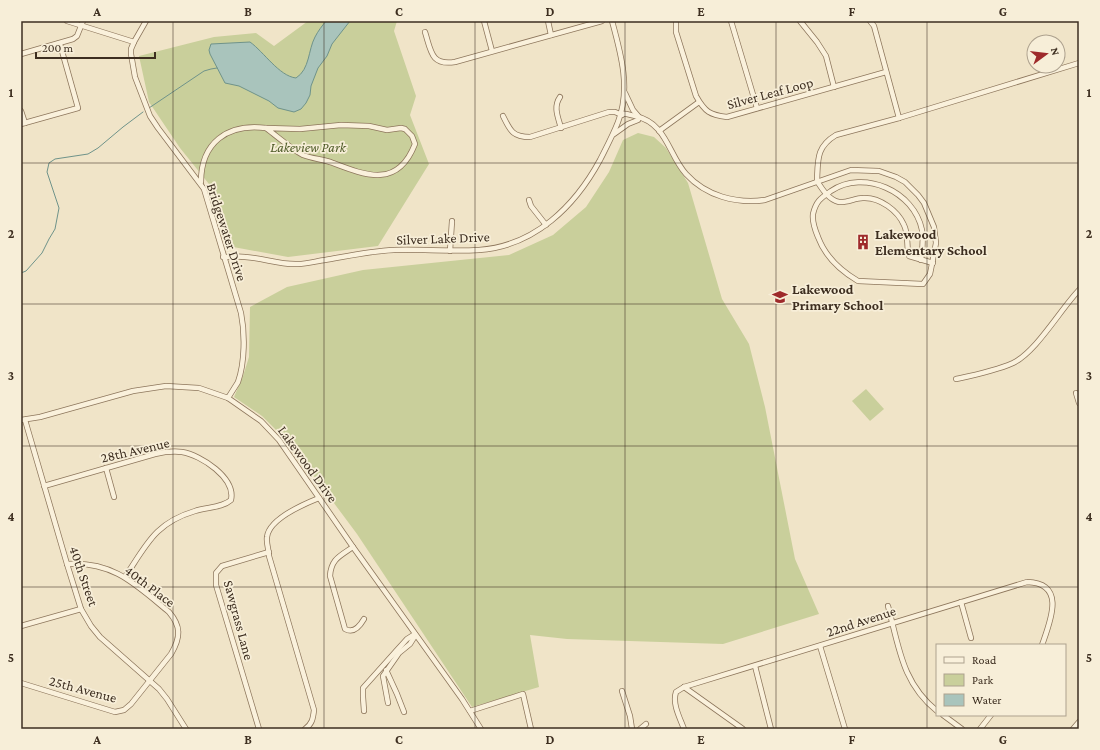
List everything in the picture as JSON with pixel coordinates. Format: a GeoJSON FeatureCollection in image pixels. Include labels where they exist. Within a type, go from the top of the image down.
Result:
{"type":"FeatureCollection","features":[{"type":"Feature","properties":{"kind":"street"},"geometry":{"type":"LineString","coordinates":[[67,21],[83,23],[134,42]]}},
{"type":"Feature","properties":{"kind":"street","name":"Bridgewater Drive"},"geometry":{"type":"LineString","coordinates":[[146,21],[134,42],[131,54],[135,77],[150,116],[201,182],[207,197],[241,313],[243,326],[242,353],[238,381],[228,398]]}},
{"type":"Feature","properties":{"kind":"street"},"geometry":{"type":"LineString","coordinates":[[484,21],[492,51]]}},
{"type":"Feature","properties":{"kind":"street"},"geometry":{"type":"LineString","coordinates":[[548,21],[551,35]]}},
{"type":"Feature","properties":{"kind":"street"},"geometry":{"type":"LineString","coordinates":[[425,32],[433,57],[441,63],[446,64],[602,21]]}},
{"type":"Feature","properties":{"kind":"street","name":"Silver Lake Drive"},"geometry":{"type":"LineString","coordinates":[[224,257],[245,257],[286,264],[300,264],[382,251],[480,250],[494,248],[520,239],[546,225],[569,205],[586,183],[619,121],[624,90],[624,74],[621,54],[612,21]]}},
{"type":"Feature","properties":{"kind":"street","name":"Silver Leaf Loop"},"geometry":{"type":"LineString","coordinates":[[676,21],[676,32],[696,96],[707,112],[715,115],[728,117],[886,72]]}},
{"type":"Feature","properties":{"kind":"street"},"geometry":{"type":"LineString","coordinates":[[731,21],[757,108]]}},
{"type":"Feature","properties":{"kind":"street"},"geometry":{"type":"LineString","coordinates":[[800,21],[826,56],[834,87]]}},
{"type":"Feature","properties":{"kind":"street"},"geometry":{"type":"LineString","coordinates":[[870,21],[874,26],[899,118]]}},
{"type":"Feature","properties":{"kind":"street"},"geometry":{"type":"LineString","coordinates":[[21,54],[60,44],[73,39],[77,36],[83,23]]}},
{"type":"Feature","properties":{"kind":"street"},"geometry":{"type":"LineString","coordinates":[[21,111],[23,123],[78,108],[60,44]]}},
{"type":"Feature","properties":{"kind":"street"},"geometry":{"type":"LineString","coordinates":[[933,263],[908,256],[908,238],[904,225],[895,211],[876,200],[864,198],[838,202],[826,194],[817,181],[819,153],[823,145],[836,135],[899,118],[1079,63]]}},
{"type":"Feature","properties":{"kind":"street","name":"Silver Lake Drive"},"geometry":{"type":"LineString","coordinates":[[612,135],[638,118],[624,90]]}},
{"type":"Feature","properties":{"kind":"street"},"geometry":{"type":"LineString","coordinates":[[560,97],[556,102],[556,107],[561,128]]}},
{"type":"Feature","properties":{"kind":"street"},"geometry":{"type":"LineString","coordinates":[[659,131],[699,102]]}},
{"type":"Feature","properties":{"kind":"street"},"geometry":{"type":"LineString","coordinates":[[503,116],[514,134],[521,137],[530,137],[609,112],[638,118],[652,124],[663,135],[687,175],[701,187],[716,195],[732,200],[752,202],[765,200],[851,170],[860,169],[879,171],[905,182],[918,195],[924,202],[934,227],[936,243],[933,263],[930,274],[923,284],[858,281],[850,276],[827,255],[822,248],[814,226],[813,215],[819,199],[834,189],[853,182],[877,184],[896,192],[913,209],[922,229],[923,242],[921,260]]}},
{"type":"Feature","properties":{"kind":"street"},"geometry":{"type":"LineString","coordinates":[[201,182],[201,170],[206,155],[213,143],[224,134],[237,129],[251,127],[266,128],[286,130],[355,124],[387,130],[401,128],[412,136],[414,144],[400,168],[384,175],[370,174],[356,172],[331,162],[317,160],[304,155],[292,148],[266,128]]}},
{"type":"Feature","properties":{"kind":"street"},"geometry":{"type":"LineString","coordinates":[[529,200],[546,225]]}},
{"type":"Feature","properties":{"kind":"street"},"geometry":{"type":"LineString","coordinates":[[450,251],[452,221]]}},
{"type":"Feature","properties":{"kind":"street"},"geometry":{"type":"LineString","coordinates":[[956,379],[1004,366],[1021,357],[1035,344],[1079,290]]}},
{"type":"Feature","properties":{"kind":"street","name":"Lakewood Drive"},"geometry":{"type":"LineString","coordinates":[[23,420],[40,417],[133,391],[166,386],[199,388],[228,398],[261,421],[279,440],[470,711],[481,729]]}},
{"type":"Feature","properties":{"kind":"street"},"geometry":{"type":"LineString","coordinates":[[1076,393],[1079,403]]}},
{"type":"Feature","properties":{"kind":"street","name":"40th Street"},"geometry":{"type":"LineString","coordinates":[[23,420],[44,486],[66,564],[81,608],[91,626],[100,637],[150,680],[167,699],[186,729]]}},
{"type":"Feature","properties":{"kind":"street","name":"28th Avenue"},"geometry":{"type":"LineString","coordinates":[[44,486],[155,454],[168,452],[183,452],[196,456],[208,463],[218,472],[227,482],[231,491],[231,500],[223,505],[191,512],[165,524],[154,533],[126,577]]}},
{"type":"Feature","properties":{"kind":"street"},"geometry":{"type":"LineString","coordinates":[[106,468],[114,497]]}},
{"type":"Feature","properties":{"kind":"street"},"geometry":{"type":"LineString","coordinates":[[305,729],[312,723],[314,718],[314,710],[269,552],[267,536],[275,524],[297,508],[319,498]]}},
{"type":"Feature","properties":{"kind":"street"},"geometry":{"type":"LineString","coordinates":[[353,547],[335,559],[331,567],[330,576],[345,629],[349,631],[353,630],[360,626],[364,619]]}},
{"type":"Feature","properties":{"kind":"street","name":"Sawgrass Lane"},"geometry":{"type":"LineString","coordinates":[[259,729],[216,585],[216,574],[222,566],[269,552]]}},
{"type":"Feature","properties":{"kind":"street","name":"40th Place"},"geometry":{"type":"LineString","coordinates":[[66,564],[87,563],[126,577],[169,612],[178,627],[176,646],[150,680]]}},
{"type":"Feature","properties":{"kind":"street","name":"22nd Avenue"},"geometry":{"type":"LineString","coordinates":[[684,687],[820,646],[892,622],[1027,582],[1037,582],[1046,587],[1051,595],[1053,604],[1042,644]]}},
{"type":"Feature","properties":{"kind":"street"},"geometry":{"type":"LineString","coordinates":[[961,602],[971,638]]}},
{"type":"Feature","properties":{"kind":"street"},"geometry":{"type":"LineString","coordinates":[[888,606],[907,674],[919,694],[936,709]]}},
{"type":"Feature","properties":{"kind":"street"},"geometry":{"type":"LineString","coordinates":[[21,626],[81,608]]}},
{"type":"Feature","properties":{"kind":"street"},"geometry":{"type":"LineString","coordinates":[[388,704],[383,676],[399,653],[410,644],[415,634]]}},
{"type":"Feature","properties":{"kind":"street"},"geometry":{"type":"LineString","coordinates":[[364,711],[363,688],[397,650],[415,634]]}},
{"type":"Feature","properties":{"kind":"street"},"geometry":{"type":"LineString","coordinates":[[820,646],[845,729]]}},
{"type":"Feature","properties":{"kind":"street"},"geometry":{"type":"LineString","coordinates":[[755,666],[772,729]]}},
{"type":"Feature","properties":{"kind":"street"},"geometry":{"type":"LineString","coordinates":[[386,670],[404,712]]}},
{"type":"Feature","properties":{"kind":"street","name":"25th Avenue"},"geometry":{"type":"LineString","coordinates":[[21,683],[115,712],[124,710],[131,704],[150,680]]}},
{"type":"Feature","properties":{"kind":"street"},"geometry":{"type":"LineString","coordinates":[[684,729],[674,697],[676,692],[684,687],[743,729]]}},
{"type":"Feature","properties":{"kind":"street"},"geometry":{"type":"LineString","coordinates":[[622,691],[630,716],[632,729]]}},
{"type":"Feature","properties":{"kind":"street"},"geometry":{"type":"LineString","coordinates":[[470,711],[523,694],[531,729]]}},
{"type":"Feature","properties":{"kind":"street"},"geometry":{"type":"LineString","coordinates":[[944,716],[962,729]]}},
{"type":"Feature","properties":{"kind":"street"},"geometry":{"type":"LineString","coordinates":[[980,729],[990,716]]}},
{"type":"Feature","properties":{"kind":"street"},"geometry":{"type":"LineString","coordinates":[[1073,729],[1079,722]]}},
{"type":"Feature","properties":{"kind":"street"},"geometry":{"type":"LineString","coordinates":[[640,729],[646,724]]}},
{"type":"Feature","properties":{"kind":"green space","name":"Lakeview Park"},"geometry":{"type":"Polygon","coordinates":[[[308,21],[397,21],[394,31],[416,96],[410,115],[429,164],[378,246],[288,257],[228,246],[209,184],[180,148],[149,102],[139,56],[214,37],[256,33],[274,46],[308,21]]]}},
{"type":"Feature","properties":{"kind":"green space"},"geometry":{"type":"Polygon","coordinates":[[[638,133],[654,137],[666,148],[688,183],[722,299],[749,344],[765,407],[795,559],[819,614],[723,644],[567,639],[530,635],[539,687],[472,707],[357,534],[290,444],[262,416],[234,397],[249,357],[250,307],[287,287],[363,270],[509,255],[553,235],[586,207],[609,172],[623,140],[638,133]]]}},
{"type":"Feature","properties":{"kind":"green space"},"geometry":{"type":"Polygon","coordinates":[[[866,389],[884,409],[870,421],[852,401],[866,389]]]}},
{"type":"Feature","properties":{"kind":"water"},"geometry":{"type":"Polygon","coordinates":[[[326,21],[350,21],[332,44],[327,56],[318,68],[306,103],[301,109],[294,112],[278,108],[269,101],[239,86],[225,83],[210,54],[209,50],[211,44],[250,42],[284,73],[296,78],[304,70],[315,37],[326,21]]]}},
{"type":"Feature","properties":{"kind":"waterway"},"geometry":{"type":"LineString","coordinates":[[149,108],[204,71],[217,68]]}},
{"type":"Feature","properties":{"kind":"waterway"},"geometry":{"type":"LineString","coordinates":[[21,273],[26,271],[42,253],[55,229],[59,208],[47,172],[49,163],[55,159],[88,154],[98,148],[143,112]]}},
{"type":"Feature","properties":{"kind":"place","name":"Lakewood Elementary School"},"geometry":{"type":"Point","coordinates":[863,242]}},
{"type":"Feature","properties":{"kind":"place","name":"Lakewood Primary School"},"geometry":{"type":"Point","coordinates":[780,297]}}]}
